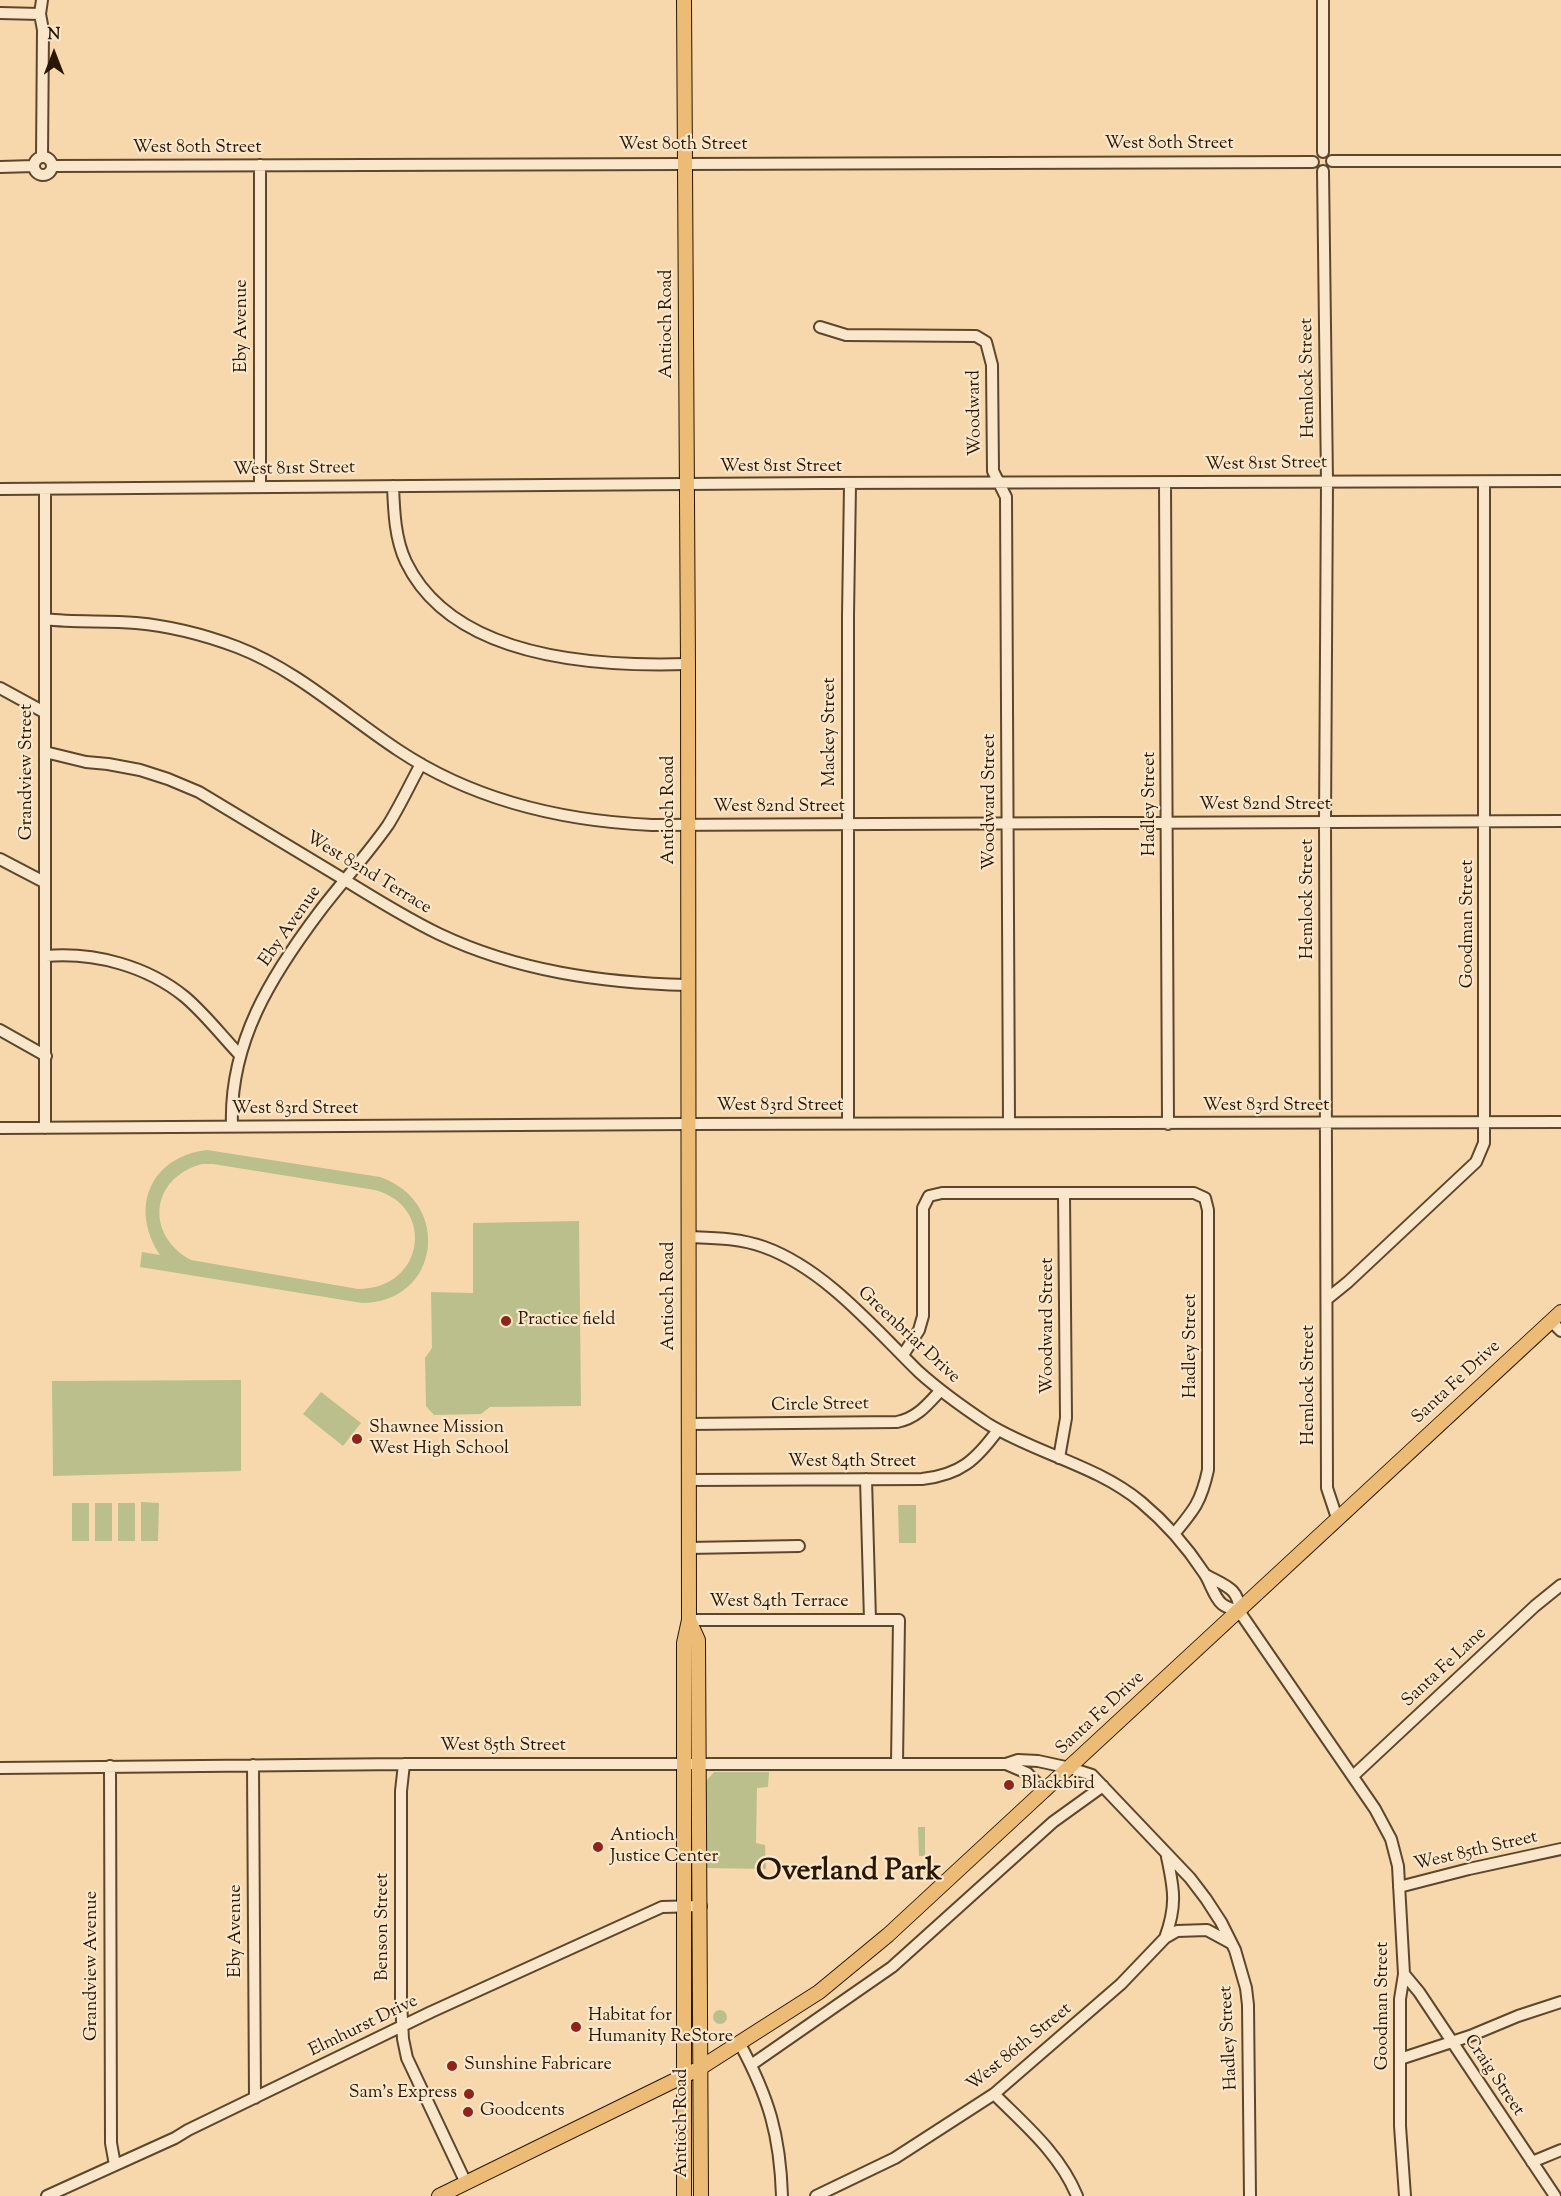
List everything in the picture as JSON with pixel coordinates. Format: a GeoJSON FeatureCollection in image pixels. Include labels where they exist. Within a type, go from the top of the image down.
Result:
{"type":"FeatureCollection","features":[{"type":"Feature","properties":{"kind":"main road","name":"Antioch Road"},"geometry":{"type":"LineString","coordinates":[[684,0],[688,664],[689,1620],[684,1643],[684,2196]]}},
{"type":"Feature","properties":{"kind":"main road","name":"Santa Fe Drive"},"geometry":{"type":"LineString","coordinates":[[439,2196],[684,2077],[740,2044],[819,1992],[888,1935],[1337,1518],[1558,1321]]}},
{"type":"Feature","properties":{"kind":"main road","name":"Antioch Road"},"geometry":{"type":"LineString","coordinates":[[689,1620],[698,1640],[701,1764],[702,2196]]}},
{"type":"Feature","properties":{"kind":"street"},"geometry":{"type":"LineString","coordinates":[[42,0],[40,14],[43,30],[42,157]]}},
{"type":"Feature","properties":{"kind":"street"},"geometry":{"type":"LineString","coordinates":[[1323,0],[1323,152]]}},
{"type":"Feature","properties":{"kind":"street"},"geometry":{"type":"LineString","coordinates":[[0,13],[40,14]]}},
{"type":"Feature","properties":{"kind":"street"},"geometry":{"type":"LineString","coordinates":[[1323,152],[1330,155],[1332,161],[1330,168],[1323,171],[1316,169],[1313,162],[1317,154],[1323,152]]}},
{"type":"Feature","properties":{"kind":"street"},"geometry":{"type":"LineString","coordinates":[[42,157],[50,160],[52,166],[50,173],[45,175],[36,173],[34,166],[36,159],[42,157]]}},
{"type":"Feature","properties":{"kind":"street"},"geometry":{"type":"LineString","coordinates":[[1332,161],[1561,161]]}},
{"type":"Feature","properties":{"kind":"street","name":"West 80th Street"},"geometry":{"type":"LineString","coordinates":[[52,166],[685,162],[1313,162]]}},
{"type":"Feature","properties":{"kind":"street","name":"Eby Avenue"},"geometry":{"type":"LineString","coordinates":[[260,165],[260,487]]}},
{"type":"Feature","properties":{"kind":"street"},"geometry":{"type":"LineString","coordinates":[[0,168],[34,166]]}},
{"type":"Feature","properties":{"kind":"street","name":"Hemlock Street"},"geometry":{"type":"LineString","coordinates":[[1323,171],[1327,481],[1325,822],[1327,1488],[1337,1518]]}},
{"type":"Feature","properties":{"kind":"street","name":"Woodward"},"geometry":{"type":"LineString","coordinates":[[820,327],[846,335],[976,336],[986,342],[992,365],[993,471],[1000,483]]}},
{"type":"Feature","properties":{"kind":"street","name":"West 81st Street"},"geometry":{"type":"LineString","coordinates":[[0,489],[1561,481]]}},
{"type":"Feature","properties":{"kind":"street","name":"Goodman Street"},"geometry":{"type":"LineString","coordinates":[[1327,1299],[1476,1162],[1484,1143],[1486,1123],[1484,482]]}},
{"type":"Feature","properties":{"kind":"street","name":"Woodward Street"},"geometry":{"type":"LineString","coordinates":[[1000,483],[1006,497],[1009,1123]]}},
{"type":"Feature","properties":{"kind":"street","name":"Hadley Street"},"geometry":{"type":"LineString","coordinates":[[1165,483],[1168,1124]]}},
{"type":"Feature","properties":{"kind":"street","name":"Mackey Street"},"geometry":{"type":"LineString","coordinates":[[848,1123],[850,484]]}},
{"type":"Feature","properties":{"kind":"street"},"geometry":{"type":"LineString","coordinates":[[393,486],[398,540],[406,561],[428,596],[459,622],[517,646],[548,654],[617,664],[688,664]]}},
{"type":"Feature","properties":{"kind":"street","name":"Grandview Street"},"geometry":{"type":"LineString","coordinates":[[45,489],[45,1128]]}},
{"type":"Feature","properties":{"kind":"street","name":"West 82nd Street"},"geometry":{"type":"LineString","coordinates":[[45,619],[147,624],[201,635],[239,648],[277,666],[309,685],[421,764],[493,797],[578,819],[613,823],[688,825],[1561,821]]}},
{"type":"Feature","properties":{"kind":"street"},"geometry":{"type":"LineString","coordinates":[[0,688],[44,711]]}},
{"type":"Feature","properties":{"kind":"street","name":"West 82nd Terrace"},"geometry":{"type":"LineString","coordinates":[[45,752],[86,762],[140,770],[199,792],[404,916],[483,952],[536,968],[572,975],[611,981],[687,985]]}},
{"type":"Feature","properties":{"kind":"street","name":"Eby Avenue"},"geometry":{"type":"LineString","coordinates":[[232,1126],[233,1090],[239,1054],[245,1036],[274,980],[320,910],[388,824],[421,764]]}},
{"type":"Feature","properties":{"kind":"street"},"geometry":{"type":"LineString","coordinates":[[0,858],[44,882]]}},
{"type":"Feature","properties":{"kind":"street"},"geometry":{"type":"LineString","coordinates":[[46,956],[70,955],[101,958],[148,974],[185,998],[239,1054]]}},
{"type":"Feature","properties":{"kind":"street"},"geometry":{"type":"LineString","coordinates":[[0,1030],[46,1056]]}},
{"type":"Feature","properties":{"kind":"street","name":"West 83rd Street"},"geometry":{"type":"LineString","coordinates":[[0,1128],[1561,1122]]}},
{"type":"Feature","properties":{"kind":"street","name":"Hadley Street"},"geometry":{"type":"LineString","coordinates":[[1064,1194],[1194,1193],[1205,1198],[1208,1210],[1208,1470],[1204,1492],[1198,1504],[1174,1534]]}},
{"type":"Feature","properties":{"kind":"street"},"geometry":{"type":"LineString","coordinates":[[903,1355],[920,1330],[922,1208],[929,1197],[942,1194],[1064,1194]]}},
{"type":"Feature","properties":{"kind":"street","name":"Woodward Street"},"geometry":{"type":"LineString","coordinates":[[1059,1458],[1066,1418],[1064,1194]]}},
{"type":"Feature","properties":{"kind":"street","name":"Greenbriar Drive"},"geometry":{"type":"LineString","coordinates":[[688,1237],[742,1241],[783,1255],[802,1266],[845,1300],[940,1391],[999,1430],[1117,1484],[1141,1502],[1174,1534],[1206,1575],[1220,1603],[1239,1611],[1239,1600],[1233,1591],[1206,1575]]}},
{"type":"Feature","properties":{"kind":"street","name":"Circle Street"},"geometry":{"type":"LineString","coordinates":[[688,1424],[897,1422],[909,1419],[924,1409],[940,1391]]}},
{"type":"Feature","properties":{"kind":"street","name":"West 84th Street"},"geometry":{"type":"LineString","coordinates":[[688,1480],[939,1477],[957,1471],[972,1461],[999,1430]]}},
{"type":"Feature","properties":{"kind":"street"},"geometry":{"type":"LineString","coordinates":[[866,1479],[870,1620],[898,1620],[897,1763]]}},
{"type":"Feature","properties":{"kind":"street"},"geometry":{"type":"LineString","coordinates":[[688,1548],[799,1546]]}},
{"type":"Feature","properties":{"kind":"street","name":"Santa Fe Lane"},"geometry":{"type":"LineString","coordinates":[[1353,1776],[1535,1606],[1561,1585]]}},
{"type":"Feature","properties":{"kind":"street","name":"Goodman Street"},"geometry":{"type":"LineString","coordinates":[[1239,1611],[1353,1776],[1391,1839],[1398,1866],[1404,1974],[1400,2000],[1400,2126],[1405,2196]]}},
{"type":"Feature","properties":{"kind":"street","name":"West 84th Terrace"},"geometry":{"type":"LineString","coordinates":[[689,1620],[870,1620]]}},
{"type":"Feature","properties":{"kind":"street","name":"West 85th Street"},"geometry":{"type":"LineString","coordinates":[[0,1768],[404,1764],[1006,1764],[1018,1760],[1070,1768]]}},
{"type":"Feature","properties":{"kind":"street","name":"Benson Street"},"geometry":{"type":"LineString","coordinates":[[404,1764],[401,1791],[400,1973],[403,2039],[407,2058],[466,2183]]}},
{"type":"Feature","properties":{"kind":"street","name":"West 85th Street"},"geometry":{"type":"LineString","coordinates":[[1006,1764],[1028,1773],[1045,1791]]}},
{"type":"Feature","properties":{"kind":"street","name":"Eby Avenue"},"geometry":{"type":"LineString","coordinates":[[253,1765],[255,2098]]}},
{"type":"Feature","properties":{"kind":"street","name":"Grandview Avenue"},"geometry":{"type":"LineString","coordinates":[[110,1766],[111,2143],[115,2165]]}},
{"type":"Feature","properties":{"kind":"street","name":"Hadley Street"},"geometry":{"type":"LineString","coordinates":[[1070,1768],[1092,1775],[1190,1878],[1206,1899],[1232,1943],[1239,1962],[1248,2005],[1250,2196]]}},
{"type":"Feature","properties":{"kind":"street"},"geometry":{"type":"LineString","coordinates":[[751,2065],[892,1968],[1053,1822],[1103,1786]]}},
{"type":"Feature","properties":{"kind":"street","name":"West 85th Street"},"geometry":{"type":"LineString","coordinates":[[1399,1887],[1561,1849]]}},
{"type":"Feature","properties":{"kind":"street"},"geometry":{"type":"LineString","coordinates":[[1165,1938],[1172,1921],[1174,1905],[1174,1888],[1167,1856]]}},
{"type":"Feature","properties":{"kind":"street","name":"Elmhurst Drive"},"geometry":{"type":"LineString","coordinates":[[47,2196],[175,2138],[403,2026],[662,1907],[701,1906]]}},
{"type":"Feature","properties":{"kind":"street"},"geometry":{"type":"LineString","coordinates":[[1165,1938],[1177,1931],[1207,1930],[1232,1943]]}},
{"type":"Feature","properties":{"kind":"street","name":"West 86th Street"},"geometry":{"type":"LineString","coordinates":[[816,2196],[895,2158],[994,2094],[1120,1984],[1165,1938]]}},
{"type":"Feature","properties":{"kind":"street","name":"Craig Street"},"geometry":{"type":"LineString","coordinates":[[1404,1974],[1419,1992],[1555,2196]]}},
{"type":"Feature","properties":{"kind":"street"},"geometry":{"type":"LineString","coordinates":[[1400,2059],[1561,2002]]}},
{"type":"Feature","properties":{"kind":"street"},"geometry":{"type":"LineString","coordinates":[[740,2044],[764,2093],[774,2123],[779,2147],[782,2196]]}},
{"type":"Feature","properties":{"kind":"street"},"geometry":{"type":"LineString","coordinates":[[994,2094],[1049,2150],[1061,2165],[1077,2196]]}},
{"type":"Feature","properties":{"kind":"street"},"geometry":{"type":"LineString","coordinates":[[1532,2162],[1561,2150]]}},
{"type":"Feature","properties":{"kind":"green space"},"geometry":{"type":"Polygon","coordinates":[[[207,1150],[380,1177],[403,1190],[419,1207],[427,1228],[428,1249],[421,1270],[408,1287],[388,1299],[362,1303],[140,1267],[142,1252],[160,1255],[146,1220],[146,1203],[150,1188],[159,1174],[171,1163],[187,1155],[207,1150]],[[202,1164],[185,1171],[172,1181],[164,1194],[160,1208],[161,1222],[166,1236],[176,1249],[191,1260],[358,1289],[380,1285],[398,1276],[409,1262],[414,1246],[414,1228],[408,1212],[395,1199],[375,1190],[202,1164]]]}},
{"type":"Feature","properties":{"kind":"green space","name":"Practice field"},"geometry":{"type":"Polygon","coordinates":[[[579,1221],[581,1406],[490,1407],[481,1414],[434,1415],[426,1406],[425,1358],[432,1348],[431,1292],[473,1293],[473,1223],[579,1221]]]}},
{"type":"Feature","properties":{"kind":"green space"},"geometry":{"type":"Polygon","coordinates":[[[241,1380],[241,1471],[53,1476],[52,1381],[241,1380]]]}},
{"type":"Feature","properties":{"kind":"green space"},"geometry":{"type":"Polygon","coordinates":[[[321,1392],[361,1423],[343,1446],[303,1414],[321,1392]]]}},
{"type":"Feature","properties":{"kind":"green space"},"geometry":{"type":"Polygon","coordinates":[[[141,1502],[159,1503],[158,1541],[141,1541],[141,1502]]]}},
{"type":"Feature","properties":{"kind":"green space"},"geometry":{"type":"Polygon","coordinates":[[[72,1503],[89,1503],[89,1541],[72,1541],[72,1503]]]}},
{"type":"Feature","properties":{"kind":"green space"},"geometry":{"type":"Polygon","coordinates":[[[95,1503],[112,1503],[112,1541],[95,1541],[95,1503]]]}},
{"type":"Feature","properties":{"kind":"green space"},"geometry":{"type":"Polygon","coordinates":[[[118,1503],[135,1503],[135,1541],[118,1541],[118,1503]]]}},
{"type":"Feature","properties":{"kind":"green space"},"geometry":{"type":"Polygon","coordinates":[[[898,1505],[916,1505],[916,1543],[899,1543],[898,1505]]]}},
{"type":"Feature","properties":{"kind":"green space"},"geometry":{"type":"Polygon","coordinates":[[[714,1772],[769,1772],[768,1787],[757,1788],[756,1843],[765,1845],[766,1869],[705,1868],[706,1781],[714,1772]]]}},
{"type":"Feature","properties":{"kind":"green space"},"geometry":{"type":"Polygon","coordinates":[[[1009,1778],[1014,1780],[1016,1785],[1014,1790],[1009,1792],[1004,1790],[1002,1785],[1004,1780],[1009,1778]]]}},
{"type":"Feature","properties":{"kind":"green space"},"geometry":{"type":"Polygon","coordinates":[[[918,1827],[925,1827],[925,1856],[919,1856],[918,1827]]]}},
{"type":"Feature","properties":{"kind":"green space"},"geometry":{"type":"Polygon","coordinates":[[[720,2010],[725,2012],[727,2017],[725,2022],[720,2024],[715,2022],[713,2017],[715,2012],[720,2010]]]}},
{"type":"Feature","properties":{"kind":"place","name":"Practice field"},"geometry":{"type":"Point","coordinates":[506,1321]}},
{"type":"Feature","properties":{"kind":"place","name":"Shawnee Mission West High School"},"geometry":{"type":"Point","coordinates":[357,1439]}},
{"type":"Feature","properties":{"kind":"place","name":"Blackbird"},"geometry":{"type":"Point","coordinates":[1009,1785]}},
{"type":"Feature","properties":{"kind":"place","name":"Antioch Justice Center"},"geometry":{"type":"Point","coordinates":[598,1847]}},
{"type":"Feature","properties":{"kind":"place","name":"Habitat for Humanity ReStore"},"geometry":{"type":"Point","coordinates":[576,2027]}},
{"type":"Feature","properties":{"kind":"place","name":"Sunshine Fabricare"},"geometry":{"type":"Point","coordinates":[452,2066]}},
{"type":"Feature","properties":{"kind":"place","name":"Sam's Express"},"geometry":{"type":"Point","coordinates":[469,2094]}},
{"type":"Feature","properties":{"kind":"place","name":"Goodcents"},"geometry":{"type":"Point","coordinates":[468,2112]}},
{"type":"Feature","properties":{"kind":"district","name":"Overland Park"},"geometry":{"type":"Point","coordinates":[849,1874]}}]}
